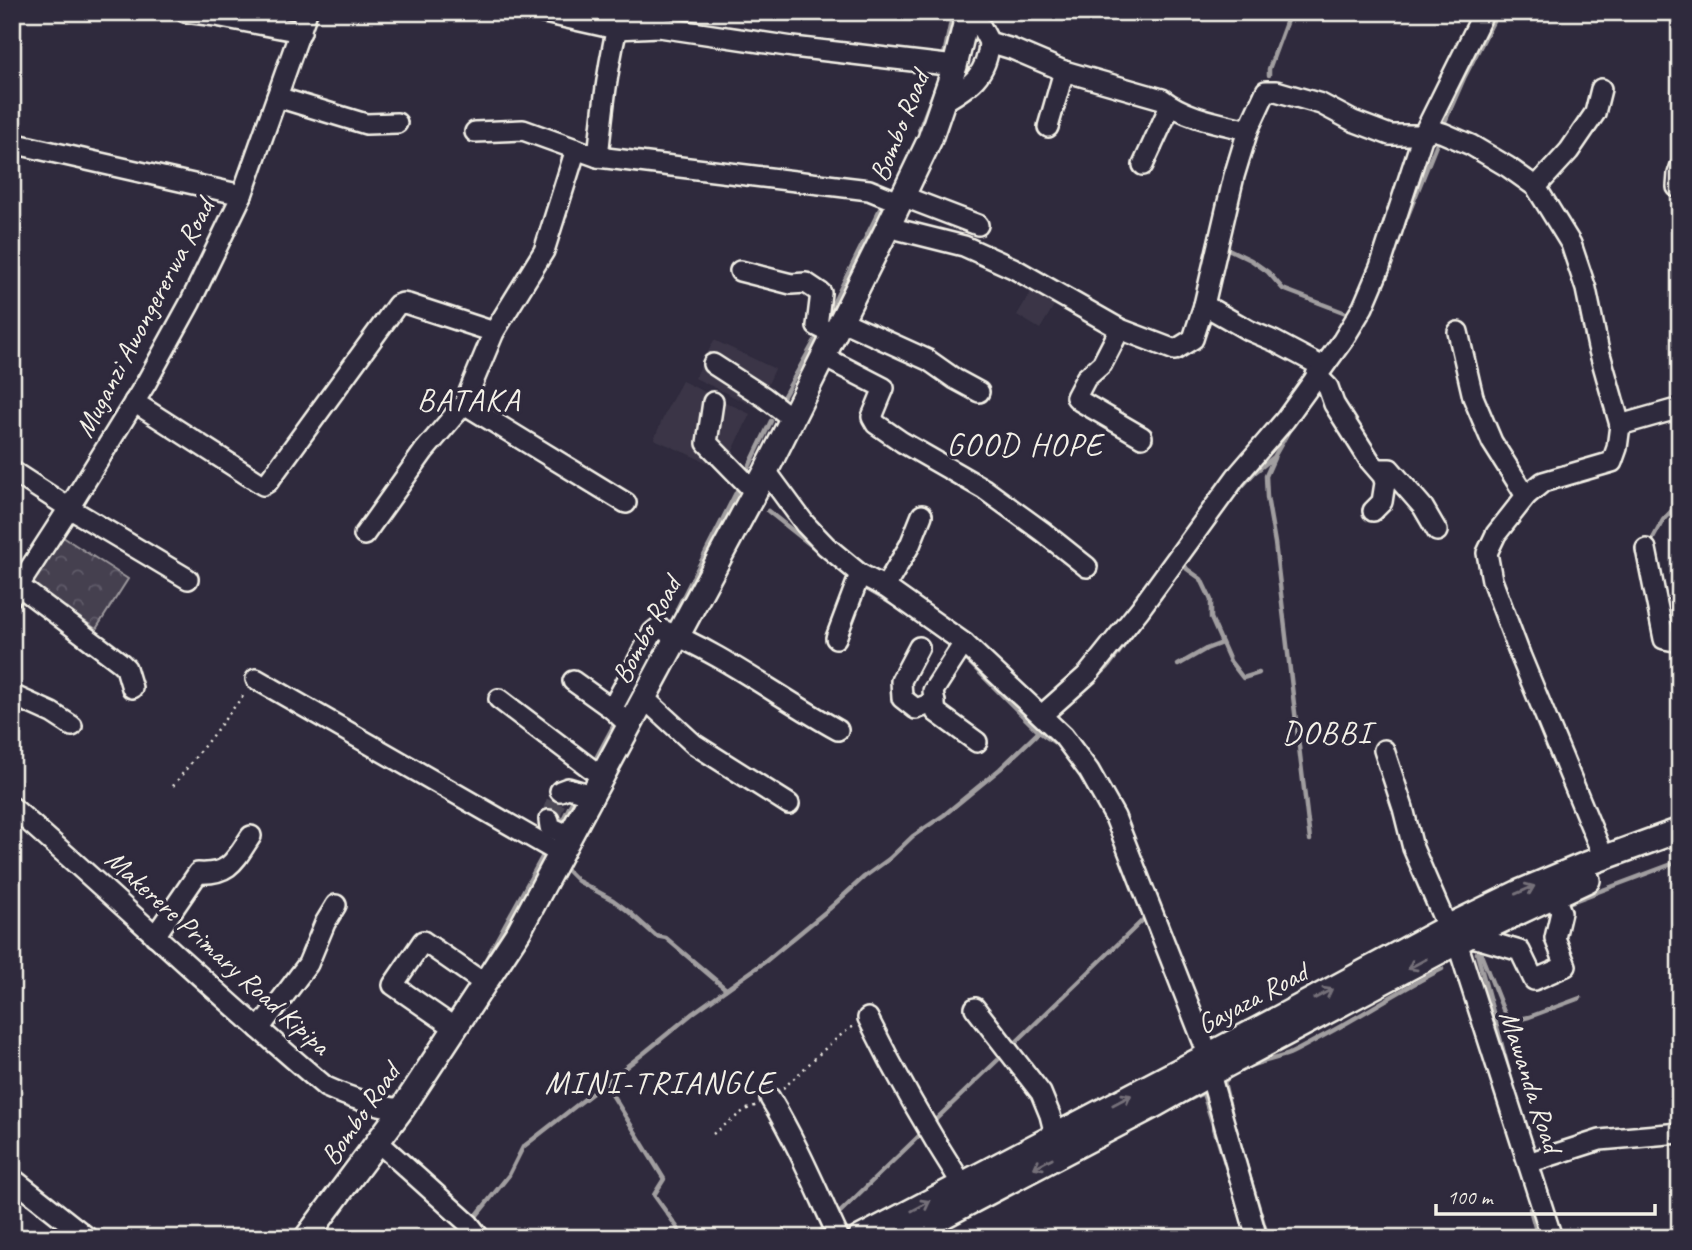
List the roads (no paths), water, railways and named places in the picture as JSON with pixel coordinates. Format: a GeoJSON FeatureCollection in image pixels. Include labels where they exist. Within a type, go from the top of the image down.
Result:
{"type":"FeatureCollection","features":[{"type":"Feature","properties":{"kind":"main road","name":"Bombo Road"},"geometry":{"type":"LineString","coordinates":[[306,1238],[402,1109],[519,932],[629,725],[643,684],[677,635],[755,492],[824,357],[930,139],[955,66],[968,12]]}},
{"type":"Feature","properties":{"kind":"main road","name":"Gayaza Road"},"geometry":{"type":"LineString","coordinates":[[1458,935],[1519,892],[1680,831]]}},
{"type":"Feature","properties":{"kind":"main road","name":"Gayaza Road"},"geometry":{"type":"LineString","coordinates":[[860,1238],[1055,1135],[1209,1064],[1458,935],[1634,862],[1680,846]]}},
{"type":"Feature","properties":{"kind":"main road","name":"Gayaza Road"},"geometry":{"type":"LineString","coordinates":[[902,1238],[1157,1104],[1209,1064]]}},
{"type":"Feature","properties":{"kind":"street"},"geometry":{"type":"LineString","coordinates":[[185,12],[301,32]]}},
{"type":"Feature","properties":{"kind":"street","name":"Muganzi Awongererwa Road"},"geometry":{"type":"LineString","coordinates":[[16,591],[134,402],[190,303],[242,195],[307,12]]}},
{"type":"Feature","properties":{"kind":"street"},"geometry":{"type":"LineString","coordinates":[[540,12],[955,66]]}},
{"type":"Feature","properties":{"kind":"street"},"geometry":{"type":"LineString","coordinates":[[943,102],[970,86],[988,58],[989,42],[968,12]]}},
{"type":"Feature","properties":{"kind":"street"},"geometry":{"type":"LineString","coordinates":[[1048,722],[1140,609],[1236,477],[1321,377],[1363,307],[1484,12]]}},
{"type":"Feature","properties":{"kind":"street"},"geometry":{"type":"LineString","coordinates":[[598,157],[602,112],[619,21]]}},
{"type":"Feature","properties":{"kind":"street"},"geometry":{"type":"LineString","coordinates":[[989,42],[1064,71],[1162,99],[1170,106],[1200,118],[1248,130]]}},
{"type":"Feature","properties":{"kind":"street"},"geometry":{"type":"LineString","coordinates":[[1048,127],[1064,71]]}},
{"type":"Feature","properties":{"kind":"street"},"geometry":{"type":"LineString","coordinates":[[1536,187],[1569,151],[1595,113],[1601,89]]}},
{"type":"Feature","properties":{"kind":"street"},"geometry":{"type":"LineString","coordinates":[[887,227],[977,251],[1024,273],[1120,329],[1175,350],[1193,339],[1204,305],[1234,176],[1248,130],[1266,91],[1276,91],[1321,104],[1353,121],[1390,135],[1433,133],[1480,151],[1536,187],[1571,244],[1586,289],[1598,347],[1620,425],[1617,448],[1612,461],[1543,482],[1527,496],[1496,534],[1487,553],[1492,580],[1521,657],[1604,858]]}},
{"type":"Feature","properties":{"kind":"street"},"geometry":{"type":"LineString","coordinates":[[277,97],[366,124],[397,122]]}},
{"type":"Feature","properties":{"kind":"street"},"geometry":{"type":"LineString","coordinates":[[1143,164],[1170,106]]}},
{"type":"Feature","properties":{"kind":"street"},"geometry":{"type":"LineString","coordinates":[[475,132],[523,130],[598,157],[869,190],[978,225]]}},
{"type":"Feature","properties":{"kind":"street"},"geometry":{"type":"LineString","coordinates":[[12,143],[242,195]]}},
{"type":"Feature","properties":{"kind":"street"},"geometry":{"type":"LineString","coordinates":[[364,535],[424,451],[464,404],[494,332],[544,251],[576,149]]}},
{"type":"Feature","properties":{"kind":"street"},"geometry":{"type":"LineString","coordinates":[[740,271],[792,284],[806,283],[821,293],[817,326],[838,328],[928,360],[979,392]]}},
{"type":"Feature","properties":{"kind":"street"},"geometry":{"type":"LineString","coordinates":[[134,402],[265,484],[397,305],[408,304],[494,332]]}},
{"type":"Feature","properties":{"kind":"street"},"geometry":{"type":"LineString","coordinates":[[1204,305],[1248,330],[1274,341],[1321,377],[1334,404],[1370,461],[1383,476],[1385,483],[1382,502],[1373,511]]}},
{"type":"Feature","properties":{"kind":"street"},"geometry":{"type":"LineString","coordinates":[[1120,329],[1102,364],[1086,378],[1076,397],[1142,437]]}},
{"type":"Feature","properties":{"kind":"street"},"geometry":{"type":"LineString","coordinates":[[1458,332],[1473,397],[1482,419],[1492,442],[1527,496]]}},
{"type":"Feature","properties":{"kind":"street"},"geometry":{"type":"LineString","coordinates":[[824,357],[884,388],[872,417],[876,424],[984,489],[1087,568]]}},
{"type":"Feature","properties":{"kind":"street"},"geometry":{"type":"LineString","coordinates":[[713,364],[793,419]]}},
{"type":"Feature","properties":{"kind":"street"},"geometry":{"type":"LineString","coordinates":[[713,402],[707,443],[755,492]]}},
{"type":"Feature","properties":{"kind":"street"},"geometry":{"type":"LineString","coordinates":[[464,404],[626,503]]}},
{"type":"Feature","properties":{"kind":"street"},"geometry":{"type":"LineString","coordinates":[[1620,425],[1680,408]]}},
{"type":"Feature","properties":{"kind":"street"},"geometry":{"type":"LineString","coordinates":[[1377,468],[1390,470],[1423,507],[1437,531]]}},
{"type":"Feature","properties":{"kind":"street"},"geometry":{"type":"LineString","coordinates":[[12,471],[188,579]]}},
{"type":"Feature","properties":{"kind":"street"},"geometry":{"type":"LineString","coordinates":[[766,471],[805,524],[826,546],[860,574],[885,587],[964,643],[1063,736],[1089,771],[1115,817],[1209,1064],[1257,1238]]}},
{"type":"Feature","properties":{"kind":"street"},"geometry":{"type":"LineString","coordinates":[[885,587],[910,545],[922,514]]}},
{"type":"Feature","properties":{"kind":"street"},"geometry":{"type":"LineString","coordinates":[[1646,549],[1664,639],[1680,642]]}},
{"type":"Feature","properties":{"kind":"street"},"geometry":{"type":"LineString","coordinates":[[836,638],[860,574]]}},
{"type":"Feature","properties":{"kind":"street"},"geometry":{"type":"LineString","coordinates":[[16,591],[121,663],[126,668],[132,688]]}},
{"type":"Feature","properties":{"kind":"street"},"geometry":{"type":"LineString","coordinates":[[677,635],[838,730]]}},
{"type":"Feature","properties":{"kind":"street"},"geometry":{"type":"LineString","coordinates":[[964,643],[933,691],[936,712],[977,742]]}},
{"type":"Feature","properties":{"kind":"street"},"geometry":{"type":"LineString","coordinates":[[919,647],[901,681],[902,698],[916,709],[935,702]]}},
{"type":"Feature","properties":{"kind":"street"},"geometry":{"type":"LineString","coordinates":[[257,679],[565,845]]}},
{"type":"Feature","properties":{"kind":"street"},"geometry":{"type":"LineString","coordinates":[[573,681],[629,725]]}},
{"type":"Feature","properties":{"kind":"street"},"geometry":{"type":"LineString","coordinates":[[612,709],[643,684],[694,744],[789,804]]}},
{"type":"Feature","properties":{"kind":"street"},"geometry":{"type":"LineString","coordinates":[[12,695],[52,713],[72,726]]}},
{"type":"Feature","properties":{"kind":"street"},"geometry":{"type":"LineString","coordinates":[[499,699],[597,786]]}},
{"type":"Feature","properties":{"kind":"street","name":"Mawanda Road"},"geometry":{"type":"LineString","coordinates":[[1384,750],[1413,848],[1458,935],[1552,1238]]}},
{"type":"Feature","properties":{"kind":"street"},"geometry":{"type":"LineString","coordinates":[[560,791],[597,786]]}},
{"type":"Feature","properties":{"kind":"street","name":"Makerere Primary Road Kipipa"},"geometry":{"type":"LineString","coordinates":[[12,807],[326,1087],[353,1099],[402,1109]]}},
{"type":"Feature","properties":{"kind":"street"},"geometry":{"type":"LineString","coordinates":[[549,820],[550,827],[565,845]]}},
{"type":"Feature","properties":{"kind":"street"},"geometry":{"type":"LineString","coordinates":[[155,936],[198,873],[220,872],[230,867],[251,836]]}},
{"type":"Feature","properties":{"kind":"street"},"geometry":{"type":"LineString","coordinates":[[1458,935],[1520,950],[1534,980],[1566,966],[1555,938],[1561,912],[1554,895]]}},
{"type":"Feature","properties":{"kind":"street"},"geometry":{"type":"LineString","coordinates":[[259,1029],[308,964],[325,923],[336,905]]}},
{"type":"Feature","properties":{"kind":"street"},"geometry":{"type":"LineString","coordinates":[[456,1028],[393,985],[423,941],[485,984]]}},
{"type":"Feature","properties":{"kind":"street"},"geometry":{"type":"LineString","coordinates":[[975,1008],[1041,1093],[1055,1135]]}},
{"type":"Feature","properties":{"kind":"street"},"geometry":{"type":"LineString","coordinates":[[868,1018],[893,1067],[962,1184]]}},
{"type":"Feature","properties":{"kind":"street"},"geometry":{"type":"LineString","coordinates":[[770,1098],[839,1238]]}},
{"type":"Feature","properties":{"kind":"street"},"geometry":{"type":"LineString","coordinates":[[1528,1163],[1600,1140],[1680,1133]]}},
{"type":"Feature","properties":{"kind":"street"},"geometry":{"type":"LineString","coordinates":[[378,1142],[475,1231]]}},
{"type":"Feature","properties":{"kind":"street"},"geometry":{"type":"LineString","coordinates":[[12,1178],[88,1238]]}},
{"type":"Feature","properties":{"kind":"waterway"},"geometry":{"type":"LineString","coordinates":[[943,60],[953,12]]}},
{"type":"Feature","properties":{"kind":"waterway"},"geometry":{"type":"LineString","coordinates":[[1269,75],[1290,12]]}},
{"type":"Feature","properties":{"kind":"waterway"},"geometry":{"type":"LineString","coordinates":[[1443,126],[1498,12]]}},
{"type":"Feature","properties":{"kind":"waterway"},"geometry":{"type":"LineString","coordinates":[[919,130],[941,68]]}},
{"type":"Feature","properties":{"kind":"waterway"},"geometry":{"type":"LineString","coordinates":[[1402,230],[1439,138]]}},
{"type":"Feature","properties":{"kind":"waterway"},"geometry":{"type":"LineString","coordinates":[[826,318],[881,207]]}},
{"type":"Feature","properties":{"kind":"waterway"},"geometry":{"type":"LineString","coordinates":[[1222,246],[1251,260],[1268,272],[1283,289],[1351,315]]}},
{"type":"Feature","properties":{"kind":"waterway"},"geometry":{"type":"LineString","coordinates":[[781,401],[818,335]]}},
{"type":"Feature","properties":{"kind":"waterway"},"geometry":{"type":"LineString","coordinates":[[745,475],[771,421]]}},
{"type":"Feature","properties":{"kind":"waterway"},"geometry":{"type":"LineString","coordinates":[[1236,493],[1254,473],[1274,457],[1292,425]]}},
{"type":"Feature","properties":{"kind":"waterway"},"geometry":{"type":"LineString","coordinates":[[1274,458],[1266,476],[1267,497],[1275,543],[1310,840]]}},
{"type":"Feature","properties":{"kind":"waterway"},"geometry":{"type":"LineString","coordinates":[[677,609],[740,485]]}},
{"type":"Feature","properties":{"kind":"waterway"},"geometry":{"type":"LineString","coordinates":[[1650,544],[1663,520],[1680,502]]}},
{"type":"Feature","properties":{"kind":"waterway"},"geometry":{"type":"LineString","coordinates":[[768,511],[817,550]]}},
{"type":"Feature","properties":{"kind":"waterway"},"geometry":{"type":"LineString","coordinates":[[1183,563],[1201,579],[1211,600],[1211,618],[1230,661],[1243,678],[1259,673]]}},
{"type":"Feature","properties":{"kind":"waterway"},"geometry":{"type":"LineString","coordinates":[[862,586],[894,605]]}},
{"type":"Feature","properties":{"kind":"waterway"},"geometry":{"type":"LineString","coordinates":[[1097,677],[1108,667],[1138,627]]}},
{"type":"Feature","properties":{"kind":"waterway"},"geometry":{"type":"LineString","coordinates":[[645,667],[663,635]]}},
{"type":"Feature","properties":{"kind":"waterway"},"geometry":{"type":"LineString","coordinates":[[1178,665],[1222,643]]}},
{"type":"Feature","properties":{"kind":"waterway"},"geometry":{"type":"LineString","coordinates":[[962,655],[1039,732],[1061,747]]}},
{"type":"Feature","properties":{"kind":"waterway"},"geometry":{"type":"LineString","coordinates":[[594,762],[616,721]]}},
{"type":"Feature","properties":{"kind":"waterway"},"geometry":{"type":"LineString","coordinates":[[473,1220],[509,1175],[523,1147],[693,1013],[766,961],[913,836],[944,815],[1000,769],[1045,726]]}},
{"type":"Feature","properties":{"kind":"waterway"},"geometry":{"type":"LineString","coordinates":[[559,827],[576,794]]}},
{"type":"Feature","properties":{"kind":"waterway"},"geometry":{"type":"LineString","coordinates":[[484,963],[546,850]]}},
{"type":"Feature","properties":{"kind":"waterway"},"geometry":{"type":"LineString","coordinates":[[1563,905],[1680,861]]}},
{"type":"Feature","properties":{"kind":"waterway"},"geometry":{"type":"LineString","coordinates":[[565,868],[578,881],[628,911],[656,936],[666,938],[726,989]]}},
{"type":"Feature","properties":{"kind":"waterway"},"geometry":{"type":"LineString","coordinates":[[1012,1046],[1145,918]]}},
{"type":"Feature","properties":{"kind":"waterway"},"geometry":{"type":"LineString","coordinates":[[1496,937],[1532,919]]}},
{"type":"Feature","properties":{"kind":"waterway"},"geometry":{"type":"LineString","coordinates":[[1480,952],[1508,1022],[1580,998]]}},
{"type":"Feature","properties":{"kind":"waterway"},"geometry":{"type":"LineString","coordinates":[[1477,953],[1511,1079]]}},
{"type":"Feature","properties":{"kind":"waterway"},"geometry":{"type":"LineString","coordinates":[[1231,1113],[1224,1082],[1230,1076],[1246,1067],[1297,1050],[1442,969]]}},
{"type":"Feature","properties":{"kind":"waterway"},"geometry":{"type":"LineString","coordinates":[[931,1124],[1003,1055]]}},
{"type":"Feature","properties":{"kind":"waterway"},"geometry":{"type":"LineString","coordinates":[[605,1083],[664,1179],[654,1195],[682,1238]]}},
{"type":"Feature","properties":{"kind":"waterway"},"geometry":{"type":"LineString","coordinates":[[1180,1104],[1203,1093],[1239,1207]]}},
{"type":"Feature","properties":{"kind":"waterway"},"geometry":{"type":"LineString","coordinates":[[836,1216],[923,1132]]}},
{"type":"Feature","properties":{"kind":"waterway"},"geometry":{"type":"LineString","coordinates":[[1243,1155],[1268,1238]]}},
{"type":"Feature","properties":{"kind":"waterway"},"geometry":{"type":"LineString","coordinates":[[1530,1209],[1538,1238]]}},
{"type":"Feature","properties":{"kind":"waterway"},"geometry":{"type":"LineString","coordinates":[[813,1238],[827,1225]]}},
{"type":"Feature","properties":{"kind":"tunnel"},"geometry":{"type":"LineString","coordinates":[[549,820],[560,791]]}},
{"type":"Feature","properties":{"kind":"district","name":"BATAKA"},"geometry":{"type":"Point","coordinates":[469,399]}},
{"type":"Feature","properties":{"kind":"district","name":"GOOD HOPE"},"geometry":{"type":"Point","coordinates":[1025,444]}},
{"type":"Feature","properties":{"kind":"district","name":"DOBBI"},"geometry":{"type":"Point","coordinates":[1327,732]}},
{"type":"Feature","properties":{"kind":"district","name":"MINI-TRIANGLE"},"geometry":{"type":"Point","coordinates":[660,1082]}}]}
